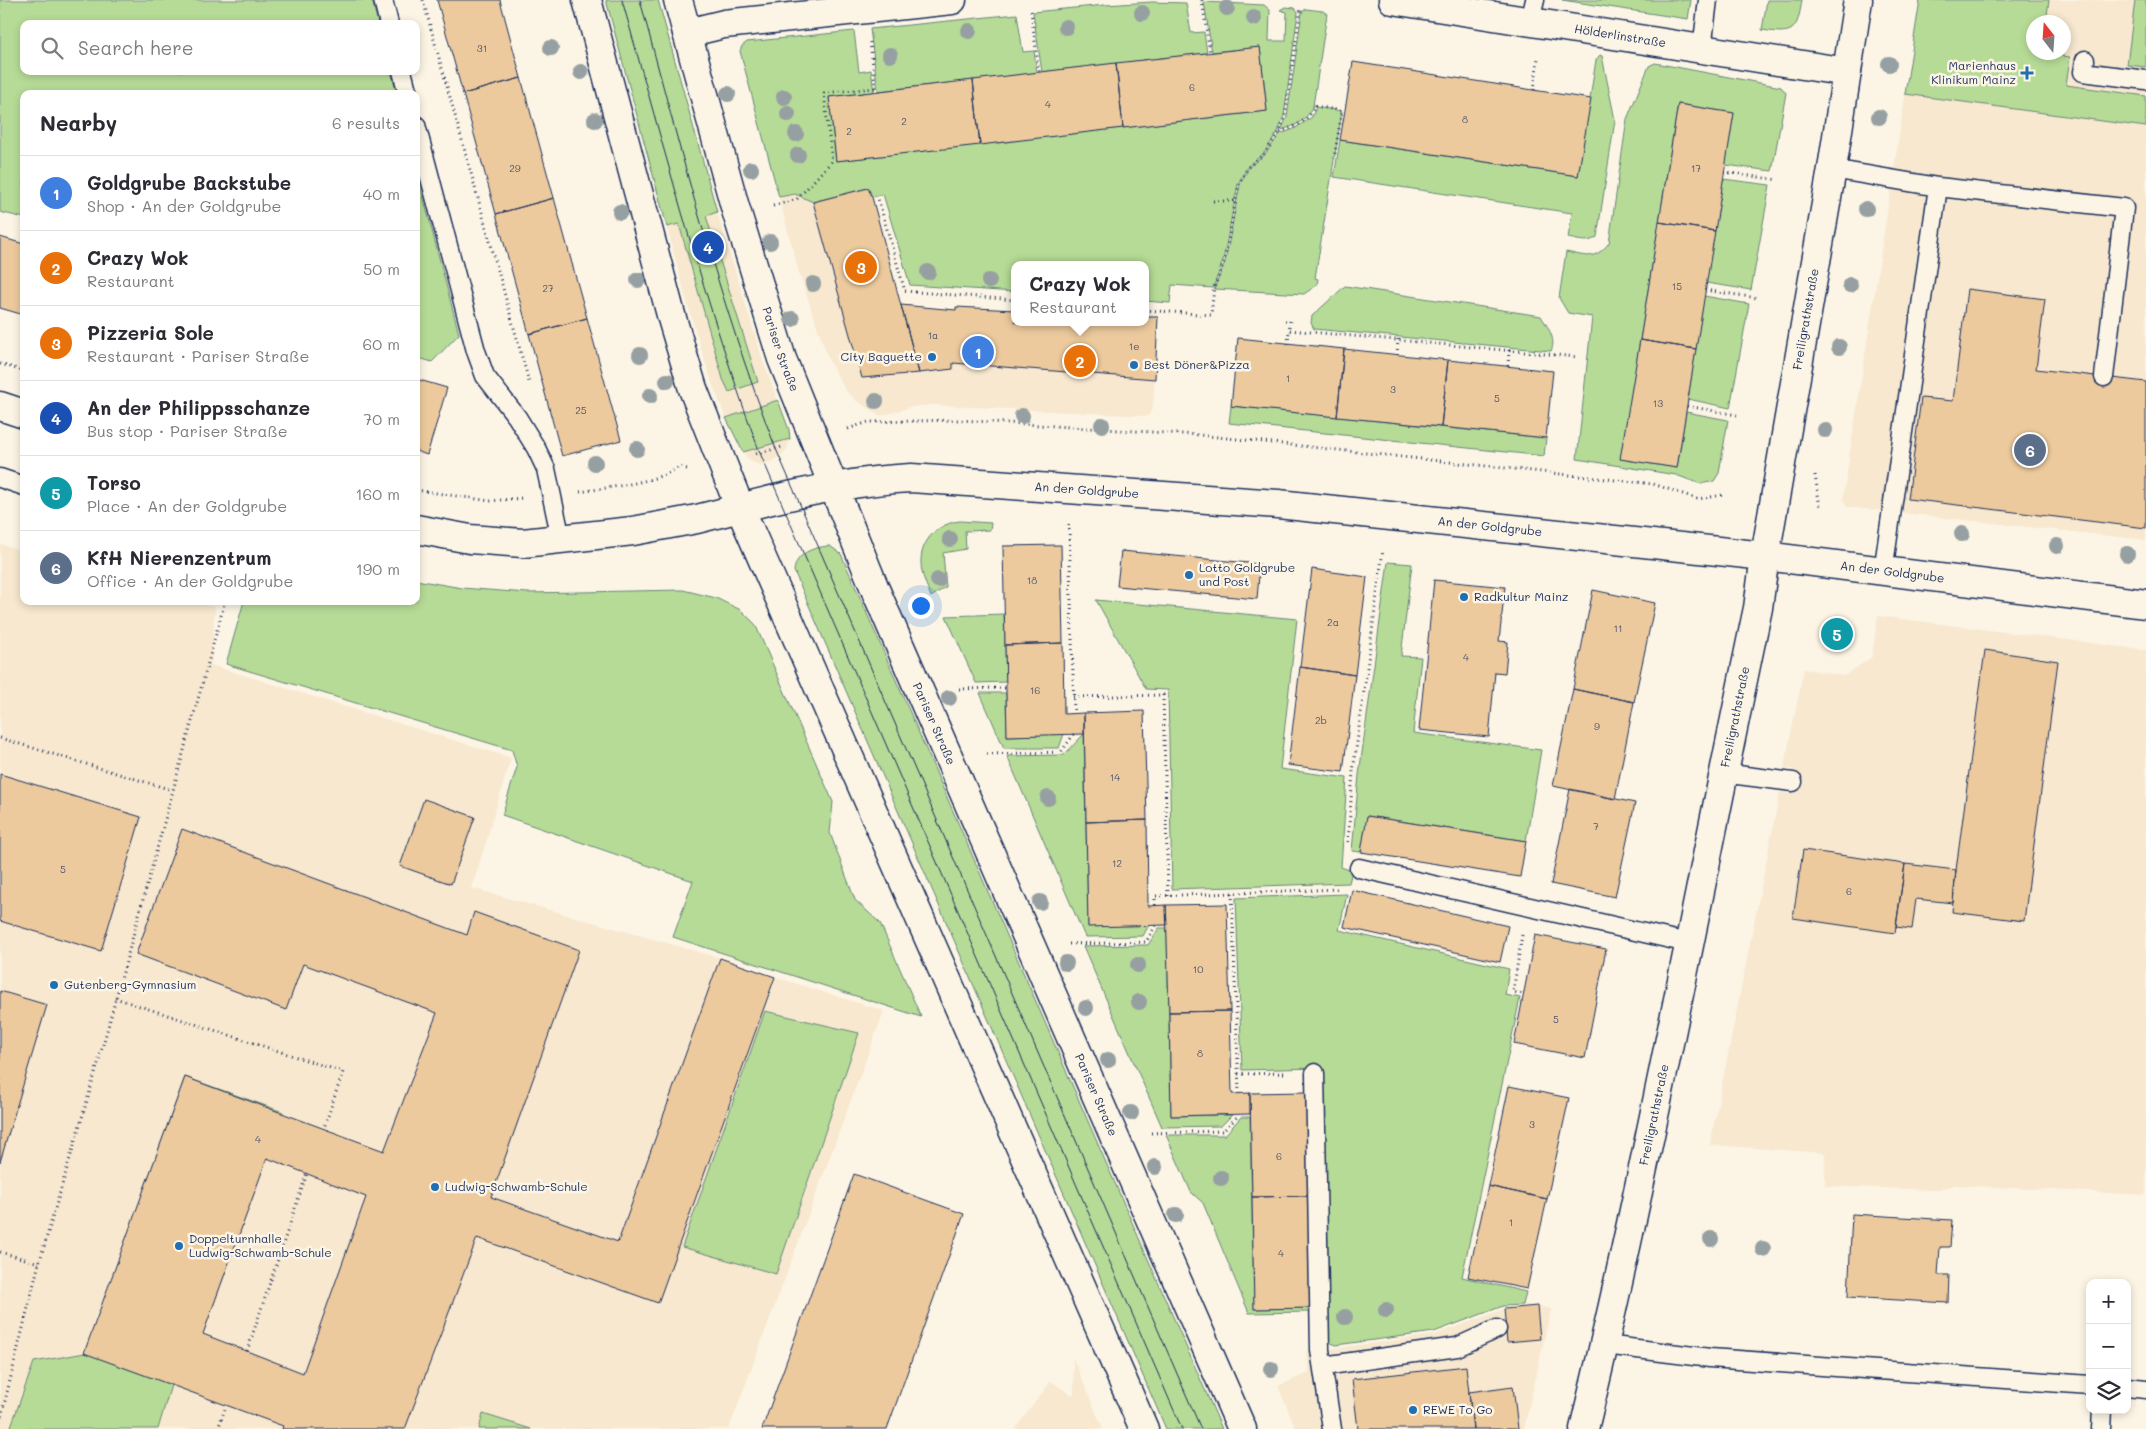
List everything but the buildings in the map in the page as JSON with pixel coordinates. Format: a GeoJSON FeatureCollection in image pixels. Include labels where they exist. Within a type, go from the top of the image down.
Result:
{"type":"FeatureCollection","features":[{"type":"Feature","properties":{"kind":"street"},"geometry":{"type":"LineString","coordinates":[[587,0],[671,315],[693,389],[740,508],[1144,1429]]}},
{"type":"Feature","properties":{"kind":"street","name":"Pariser Straße"},"geometry":{"type":"LineString","coordinates":[[678,0],[758,287],[782,359],[813,439],[1242,1429]]}},
{"type":"Feature","properties":{"kind":"street"},"geometry":{"type":"LineString","coordinates":[[687,33],[724,24],[846,5],[952,0]]}},
{"type":"Feature","properties":{"kind":"street","name":"Freiligrathstraße"},"geometry":{"type":"LineString","coordinates":[[1584,1429],[1646,1155],[1722,773],[1758,608],[1765,556],[1832,169],[1858,0]]}},
{"type":"Feature","properties":{"kind":"street","name":"Hölderlinstraße"},"geometry":{"type":"LineString","coordinates":[[1402,1],[1533,11],[1702,49],[1847,72]]}},
{"type":"Feature","properties":{"kind":"street"},"geometry":{"type":"LineString","coordinates":[[0,406],[20,413]]}},
{"type":"Feature","properties":{"kind":"street","name":"An der Goldgrube"},"geometry":{"type":"LineString","coordinates":[[420,530],[470,539],[523,543],[561,539],[642,529],[697,519],[796,493],[832,486],[885,479],[911,478],[1288,504],[1765,556],[2146,604]]}},
{"type":"Feature","properties":{"kind":"lane"},"geometry":{"type":"LineString","coordinates":[[383,0],[388,20]]}},
{"type":"Feature","properties":{"kind":"lane"},"geometry":{"type":"LineString","coordinates":[[1702,49],[1708,0]]}},
{"type":"Feature","properties":{"kind":"lane"},"geometry":{"type":"LineString","coordinates":[[2085,60],[2083,72],[2146,80]]}},
{"type":"Feature","properties":{"kind":"lane"},"geometry":{"type":"LineString","coordinates":[[403,75],[407,90]]}},
{"type":"Feature","properties":{"kind":"lane"},"geometry":{"type":"LineString","coordinates":[[420,140],[476,351],[485,376],[516,417],[536,448],[546,469],[561,539]]}},
{"type":"Feature","properties":{"kind":"lane"},"geometry":{"type":"LineString","coordinates":[[1832,169],[1938,187],[2124,208],[2104,377]]}},
{"type":"Feature","properties":{"kind":"lane"},"geometry":{"type":"LineString","coordinates":[[1884,572],[1938,187]]}},
{"type":"Feature","properties":{"kind":"lane"},"geometry":{"type":"LineString","coordinates":[[0,478],[20,485]]}},
{"type":"Feature","properties":{"kind":"lane"},"geometry":{"type":"LineString","coordinates":[[1722,773],[1792,782]]}},
{"type":"Feature","properties":{"kind":"lane"},"geometry":{"type":"LineString","coordinates":[[1359,868],[1527,908],[1688,943]]}},
{"type":"Feature","properties":{"kind":"lane"},"geometry":{"type":"LineString","coordinates":[[1316,1073],[1320,1350],[1332,1429]]}},
{"type":"Feature","properties":{"kind":"lane"},"geometry":{"type":"LineString","coordinates":[[1322,1366],[1457,1347],[1497,1329]]}},
{"type":"Feature","properties":{"kind":"lane"},"geometry":{"type":"LineString","coordinates":[[1604,1345],[1710,1358],[2086,1385]]}},
{"type":"Feature","properties":{"kind":"lane"},"geometry":{"type":"LineString","coordinates":[[2131,1387],[2146,1389]]}},
{"type":"Feature","properties":{"kind":"lane"},"geometry":{"type":"LineString","coordinates":[[2101,1429],[2102,1414]]}},
{"type":"Feature","properties":{"kind":"path"},"geometry":{"type":"LineString","coordinates":[[423,0],[532,392]]}},
{"type":"Feature","properties":{"kind":"path"},"geometry":{"type":"LineString","coordinates":[[1202,0],[1210,53]]}},
{"type":"Feature","properties":{"kind":"path"},"geometry":{"type":"LineString","coordinates":[[1149,310],[1211,315],[1214,288],[1224,262],[1239,184],[1248,167],[1264,154],[1279,133],[1286,116],[1301,7]]}},
{"type":"Feature","properties":{"kind":"path"},"geometry":{"type":"LineString","coordinates":[[1031,10],[1039,72]]}},
{"type":"Feature","properties":{"kind":"path"},"geometry":{"type":"LineString","coordinates":[[773,206],[797,199],[832,161],[824,93],[876,89],[869,36]]}},
{"type":"Feature","properties":{"kind":"path"},"geometry":{"type":"LineString","coordinates":[[1534,90],[1539,52]]}},
{"type":"Feature","properties":{"kind":"path"},"geometry":{"type":"LineString","coordinates":[[1279,133],[1303,122],[1310,116],[1314,106],[1342,111],[1334,158]]}},
{"type":"Feature","properties":{"kind":"path"},"geometry":{"type":"LineString","coordinates":[[1724,172],[1778,180]]}},
{"type":"Feature","properties":{"kind":"path"},"geometry":{"type":"LineString","coordinates":[[878,196],[906,291],[1011,300]]}},
{"type":"Feature","properties":{"kind":"path"},"geometry":{"type":"LineString","coordinates":[[1213,201],[1236,201]]}},
{"type":"Feature","properties":{"kind":"path"},"geometry":{"type":"LineString","coordinates":[[1705,290],[1757,298]]}},
{"type":"Feature","properties":{"kind":"path"},"geometry":{"type":"LineString","coordinates":[[1285,321],[1290,322],[1288,344]]}},
{"type":"Feature","properties":{"kind":"path"},"geometry":{"type":"LineString","coordinates":[[1289,330],[1578,357]]}},
{"type":"Feature","properties":{"kind":"path"},"geometry":{"type":"LineString","coordinates":[[1397,355],[1398,340]]}},
{"type":"Feature","properties":{"kind":"path"},"geometry":{"type":"LineString","coordinates":[[1508,366],[1509,350]]}},
{"type":"Feature","properties":{"kind":"path"},"geometry":{"type":"LineString","coordinates":[[0,364],[20,370]]}},
{"type":"Feature","properties":{"kind":"path"},"geometry":{"type":"LineString","coordinates":[[1687,406],[1737,415]]}},
{"type":"Feature","properties":{"kind":"path"},"geometry":{"type":"LineString","coordinates":[[679,467],[694,470],[813,439],[868,422],[959,420],[1199,435],[1653,484],[1698,499],[1723,496]]}},
{"type":"Feature","properties":{"kind":"path"},"geometry":{"type":"LineString","coordinates":[[1069,524],[1074,714]]}},
{"type":"Feature","properties":{"kind":"path"},"geometry":{"type":"LineString","coordinates":[[1359,868],[1346,864],[1354,772],[1383,550]]}},
{"type":"Feature","properties":{"kind":"path"},"geometry":{"type":"LineString","coordinates":[[0,1421],[39,1263],[224,605]]}},
{"type":"Feature","properties":{"kind":"path"},"geometry":{"type":"LineString","coordinates":[[959,689],[1005,688]]}},
{"type":"Feature","properties":{"kind":"path"},"geometry":{"type":"LineString","coordinates":[[1073,697],[1163,695],[1168,896]]}},
{"type":"Feature","properties":{"kind":"path"},"geometry":{"type":"LineString","coordinates":[[987,754],[1061,752],[1074,734]]}},
{"type":"Feature","properties":{"kind":"path"},"geometry":{"type":"LineString","coordinates":[[0,738],[172,790]]}},
{"type":"Feature","properties":{"kind":"path"},"geometry":{"type":"LineString","coordinates":[[1155,905],[1155,896],[1344,889]]}},
{"type":"Feature","properties":{"kind":"path"},"geometry":{"type":"LineString","coordinates":[[1232,893],[1239,1093]]}},
{"type":"Feature","properties":{"kind":"path"},"geometry":{"type":"LineString","coordinates":[[1524,994],[1513,992],[1527,908]]}},
{"type":"Feature","properties":{"kind":"path"},"geometry":{"type":"LineString","coordinates":[[1069,944],[1146,942],[1156,925]]}},
{"type":"Feature","properties":{"kind":"path"},"geometry":{"type":"LineString","coordinates":[[115,998],[343,1072],[324,1128]]}},
{"type":"Feature","properties":{"kind":"path"},"geometry":{"type":"LineString","coordinates":[[1238,1074],[1316,1073]]}},
{"type":"Feature","properties":{"kind":"path"},"geometry":{"type":"LineString","coordinates":[[1150,1133],[1223,1130],[1239,1115]]}},
{"type":"Feature","properties":{"kind":"path"},"geometry":{"type":"LineString","coordinates":[[247,1351],[307,1173]]}},
{"type":"Feature","properties":{"kind":"path"},"geometry":{"type":"LineString","coordinates":[[0,1252],[39,1263]]}},
{"type":"Feature","properties":{"kind":"path"},"geometry":{"type":"LineString","coordinates":[[218,1429],[226,1406]]}},
{"type":"Feature","properties":{"kind":"shaded area"},"geometry":{"type":"Polygon","coordinates":[[[606,0],[658,0],[717,212],[764,364],[789,430],[790,439],[786,451],[773,461],[760,465],[748,460],[726,418],[712,383],[689,310],[606,0]]]}},
{"type":"Feature","properties":{"kind":"shaded area"},"geometry":{"type":"Polygon","coordinates":[[[1920,0],[2146,0],[2146,540],[1847,507],[1843,498],[1920,0]]]}},
{"type":"Feature","properties":{"kind":"shaded area"},"geometry":{"type":"Polygon","coordinates":[[[868,188],[901,305],[956,310],[956,307],[1011,310],[1011,326],[1149,326],[1149,317],[1158,317],[1153,408],[1148,416],[933,405],[910,407],[881,416],[857,401],[846,391],[829,361],[799,273],[779,197],[795,194],[813,202],[868,188]]]}},
{"type":"Feature","properties":{"kind":"shaded area","name":"Ludwig-Schwamb-Schule"},"geometry":{"type":"Polygon","coordinates":[[[0,544],[20,550],[20,605],[209,605],[215,607],[211,665],[511,758],[472,888],[720,958],[884,1011],[729,1429],[0,1429],[0,544]]]}},
{"type":"Feature","properties":{"kind":"shaded area"},"geometry":{"type":"Polygon","coordinates":[[[1878,616],[2146,650],[2146,1195],[1956,1185],[1934,1190],[1825,1186],[1825,1153],[1710,1145],[1780,792],[1790,794],[1794,770],[1784,768],[1804,669],[1844,676],[1872,657],[1878,616]]]}},
{"type":"Feature","properties":{"kind":"shaded area"},"geometry":{"type":"Polygon","coordinates":[[[1537,1306],[1551,1309],[1524,1429],[1296,1429],[1278,1386],[1309,1373],[1307,1352],[1434,1335],[1504,1309],[1537,1306]]]}},
{"type":"Feature","properties":{"kind":"shaded area"},"geometry":{"type":"Polygon","coordinates":[[[1073,1358],[1103,1429],[1015,1429],[1051,1381],[1070,1394],[1074,1394],[1073,1358]]]}},
{"type":"Feature","properties":{"kind":"green space"},"geometry":{"type":"Polygon","coordinates":[[[0,0],[372,0],[377,20],[20,20],[20,75],[392,75],[396,90],[20,90],[20,217],[0,212],[0,0]]]}},
{"type":"Feature","properties":{"kind":"green space"},"geometry":{"type":"Polygon","coordinates":[[[606,0],[658,0],[717,212],[706,216],[758,382],[729,392],[723,379],[679,224],[667,227],[606,0]]]}},
{"type":"Feature","properties":{"kind":"green space"},"geometry":{"type":"Polygon","coordinates":[[[1562,0],[1691,0],[1688,19],[1562,0]]]}},
{"type":"Feature","properties":{"kind":"green space"},"geometry":{"type":"Polygon","coordinates":[[[1767,0],[1802,0],[1796,25],[1792,29],[1781,32],[1762,30],[1767,0]]]}},
{"type":"Feature","properties":{"kind":"green space","name":"Marienhaus Klinikum Mainz"},"geometry":{"type":"Polygon","coordinates":[[[1920,0],[2049,0],[2047,15],[2026,15],[2026,60],[2070,60],[2066,85],[2146,96],[2146,127],[1905,94],[1920,0]]]}},
{"type":"Feature","properties":{"kind":"green space"},"geometry":{"type":"Polygon","coordinates":[[[2135,0],[2146,0],[2146,67],[2127,65],[2135,0]]]}},
{"type":"Feature","properties":{"kind":"green space"},"geometry":{"type":"Polygon","coordinates":[[[1152,2],[1186,3],[1191,33],[1204,32],[1207,53],[1042,72],[1033,12],[1152,2]]]}},
{"type":"Feature","properties":{"kind":"green space"},"geometry":{"type":"Polygon","coordinates":[[[1204,2],[1264,5],[1270,10],[1269,41],[1286,41],[1287,12],[1280,10],[1285,7],[1295,8],[1298,12],[1284,116],[1278,132],[1264,153],[1248,166],[1238,184],[1223,261],[1213,288],[1172,285],[1170,303],[1149,301],[1149,261],[1011,261],[1011,292],[910,285],[883,194],[872,197],[868,188],[813,202],[795,194],[779,197],[740,51],[747,42],[854,31],[859,72],[871,70],[874,92],[829,97],[836,161],[1267,111],[1260,47],[1212,52],[1204,2]]]}},
{"type":"Feature","properties":{"kind":"green space"},"geometry":{"type":"Polygon","coordinates":[[[1306,9],[1323,11],[1327,14],[1313,106],[1308,115],[1300,122],[1281,130],[1287,117],[1302,12],[1306,9]]]}},
{"type":"Feature","properties":{"kind":"green space"},"geometry":{"type":"Polygon","coordinates":[[[1017,14],[1023,52],[1034,51],[1037,73],[878,91],[870,29],[1017,14]]]}},
{"type":"Feature","properties":{"kind":"green space"},"geometry":{"type":"Polygon","coordinates":[[[1600,55],[1602,56],[1615,120],[1597,237],[1594,239],[1583,241],[1568,238],[1572,213],[1334,177],[1340,140],[1578,176],[1596,60],[1600,55]]]}},
{"type":"Feature","properties":{"kind":"green space"},"geometry":{"type":"Polygon","coordinates":[[[1655,63],[1781,87],[1786,93],[1772,171],[1725,165],[1734,113],[1678,104],[1621,459],[1677,468],[1686,412],[1728,420],[1719,473],[1714,481],[1701,484],[1676,475],[1577,459],[1592,317],[1568,313],[1559,298],[1566,252],[1590,256],[1599,253],[1609,243],[1627,119],[1649,66],[1655,63]]]}},
{"type":"Feature","properties":{"kind":"green space"},"geometry":{"type":"Polygon","coordinates":[[[1316,107],[1342,111],[1315,278],[1318,279],[1317,285],[1304,294],[1214,289],[1225,262],[1240,184],[1249,167],[1265,154],[1280,134],[1294,129],[1312,117],[1316,107]]]}},
{"type":"Feature","properties":{"kind":"green space"},"geometry":{"type":"Polygon","coordinates":[[[1723,179],[1770,185],[1751,290],[1706,283],[1723,179]]]}},
{"type":"Feature","properties":{"kind":"green space"},"geometry":{"type":"Polygon","coordinates":[[[420,184],[459,334],[432,362],[420,358],[420,184]]]}},
{"type":"Feature","properties":{"kind":"green space"},"geometry":{"type":"Polygon","coordinates":[[[1345,286],[1541,316],[1552,337],[1553,346],[1551,351],[1314,329],[1311,323],[1312,316],[1345,286]]]}},
{"type":"Feature","properties":{"kind":"green space"},"geometry":{"type":"Polygon","coordinates":[[[1704,296],[1749,304],[1730,408],[1688,399],[1704,296]]]}},
{"type":"Feature","properties":{"kind":"green space"},"geometry":{"type":"Polygon","coordinates":[[[778,400],[789,430],[790,439],[743,452],[726,418],[778,400]]]}},
{"type":"Feature","properties":{"kind":"green space"},"geometry":{"type":"Polygon","coordinates":[[[1231,406],[1546,438],[1544,456],[1229,423],[1231,406]]]}},
{"type":"Feature","properties":{"kind":"green space"},"geometry":{"type":"Polygon","coordinates":[[[952,522],[991,523],[990,530],[965,531],[966,549],[943,553],[946,587],[931,597],[921,567],[924,547],[927,540],[938,529],[952,522]]]}},
{"type":"Feature","properties":{"kind":"green space"},"geometry":{"type":"Polygon","coordinates":[[[830,546],[841,554],[1222,1429],[1166,1429],[794,571],[798,560],[806,552],[830,546]]]}},
{"type":"Feature","properties":{"kind":"green space"},"geometry":{"type":"Polygon","coordinates":[[[1388,562],[1412,564],[1401,656],[1421,657],[1413,733],[1541,750],[1526,841],[1368,816],[1361,852],[1352,851],[1359,775],[1388,562]]]}},
{"type":"Feature","properties":{"kind":"green space"},"geometry":{"type":"Polygon","coordinates":[[[420,581],[462,588],[527,593],[683,590],[716,598],[741,610],[755,624],[833,802],[830,833],[855,900],[880,923],[921,1017],[673,937],[693,881],[502,815],[517,767],[512,750],[226,664],[243,605],[420,605],[420,581]]]}},
{"type":"Feature","properties":{"kind":"green space"},"geometry":{"type":"Polygon","coordinates":[[[1096,600],[1297,619],[1280,769],[1347,778],[1341,867],[1352,871],[1349,883],[1172,889],[1168,690],[1146,689],[1096,600]]]}},
{"type":"Feature","properties":{"kind":"green space"},"geometry":{"type":"Polygon","coordinates":[[[1004,614],[1006,682],[976,683],[946,616],[1004,614]]]}},
{"type":"Feature","properties":{"kind":"green space"},"geometry":{"type":"Polygon","coordinates":[[[980,693],[1006,693],[1007,736],[1064,734],[1059,748],[1004,748],[980,693]]]}},
{"type":"Feature","properties":{"kind":"green space"},"geometry":{"type":"Polygon","coordinates":[[[1084,734],[1088,926],[1149,925],[1143,936],[1085,937],[1007,756],[1064,755],[1084,734]]]}},
{"type":"Feature","properties":{"kind":"green space"},"geometry":{"type":"Polygon","coordinates":[[[1347,894],[1339,930],[1509,969],[1505,995],[1520,998],[1462,1277],[1526,1292],[1523,1305],[1503,1306],[1434,1332],[1336,1345],[1329,1342],[1325,1335],[1318,1068],[1242,1070],[1236,898],[1347,894]]]}},
{"type":"Feature","properties":{"kind":"green space"},"geometry":{"type":"Polygon","coordinates":[[[1159,928],[1167,928],[1171,1116],[1232,1115],[1221,1126],[1162,1127],[1083,946],[1148,945],[1159,928]]]}},
{"type":"Feature","properties":{"kind":"green space"},"geometry":{"type":"Polygon","coordinates":[[[765,1011],[859,1033],[776,1274],[682,1247],[765,1011]]]}},
{"type":"Feature","properties":{"kind":"green space","name":"Doppelturnhalle Ludwig-Schwamb-Schule"},"geometry":{"type":"Polygon","coordinates":[[[185,1077],[283,1112],[183,1388],[171,1385],[158,1429],[10,1429],[34,1362],[85,1353],[185,1077]]]}},
{"type":"Feature","properties":{"kind":"green space"},"geometry":{"type":"Polygon","coordinates":[[[1241,1117],[1250,1117],[1254,1309],[1311,1308],[1311,1312],[1249,1313],[1203,1203],[1191,1192],[1166,1135],[1225,1135],[1241,1117]]]}},
{"type":"Feature","properties":{"kind":"green space"},"geometry":{"type":"Polygon","coordinates":[[[483,1414],[531,1429],[479,1429],[483,1414]]]}},
{"type":"Feature","properties":{"kind":"tram line"},"geometry":{"type":"LineString","coordinates":[[622,0],[670,171],[721,341],[760,453],[1182,1429]]}},
{"type":"Feature","properties":{"kind":"tram line"},"geometry":{"type":"LineString","coordinates":[[640,0],[702,226],[736,338],[776,449],[1201,1429]]}},
{"type":"Feature","properties":{"kind":"place","name":"Marienhaus Klinikum Mainz"},"geometry":{"type":"Point","coordinates":[2027,73]}},
{"type":"Feature","properties":{"kind":"place","name":"An der Philippsschanze"},"geometry":{"type":"Point","coordinates":[708,247]}},
{"type":"Feature","properties":{"kind":"place","name":"Pizzeria Sole"},"geometry":{"type":"Point","coordinates":[861,267]}},
{"type":"Feature","properties":{"kind":"place","name":"Goldgrube Backstube"},"geometry":{"type":"Point","coordinates":[978,352]}},
{"type":"Feature","properties":{"kind":"place","name":"City Baguette"},"geometry":{"type":"Point","coordinates":[932,357]}},
{"type":"Feature","properties":{"kind":"place","name":"Crazy Wok"},"geometry":{"type":"Point","coordinates":[1080,361]}},
{"type":"Feature","properties":{"kind":"place","name":"Best Döner&Pizza"},"geometry":{"type":"Point","coordinates":[1134,365]}},
{"type":"Feature","properties":{"kind":"place","name":"KfH Nierenzentrum"},"geometry":{"type":"Point","coordinates":[2030,450]}},
{"type":"Feature","properties":{"kind":"place","name":"Lotto Goldgrube und Post"},"geometry":{"type":"Point","coordinates":[1189,575]}},
{"type":"Feature","properties":{"kind":"place","name":"Radkultur Mainz"},"geometry":{"type":"Point","coordinates":[1464,597]}},
{"type":"Feature","properties":{"kind":"place","name":"Torso"},"geometry":{"type":"Point","coordinates":[1837,634]}},
{"type":"Feature","properties":{"kind":"place","name":"Gutenberg-Gymnasium"},"geometry":{"type":"Point","coordinates":[54,985]}},
{"type":"Feature","properties":{"kind":"place","name":"Ludwig-Schwamb-Schule"},"geometry":{"type":"Point","coordinates":[435,1187]}},
{"type":"Feature","properties":{"kind":"place","name":"Doppelturnhalle Ludwig-Schwamb-Schule"},"geometry":{"type":"Point","coordinates":[179,1246]}},
{"type":"Feature","properties":{"kind":"place","name":"REWE To Go"},"geometry":{"type":"Point","coordinates":[1413,1410]}}]}
